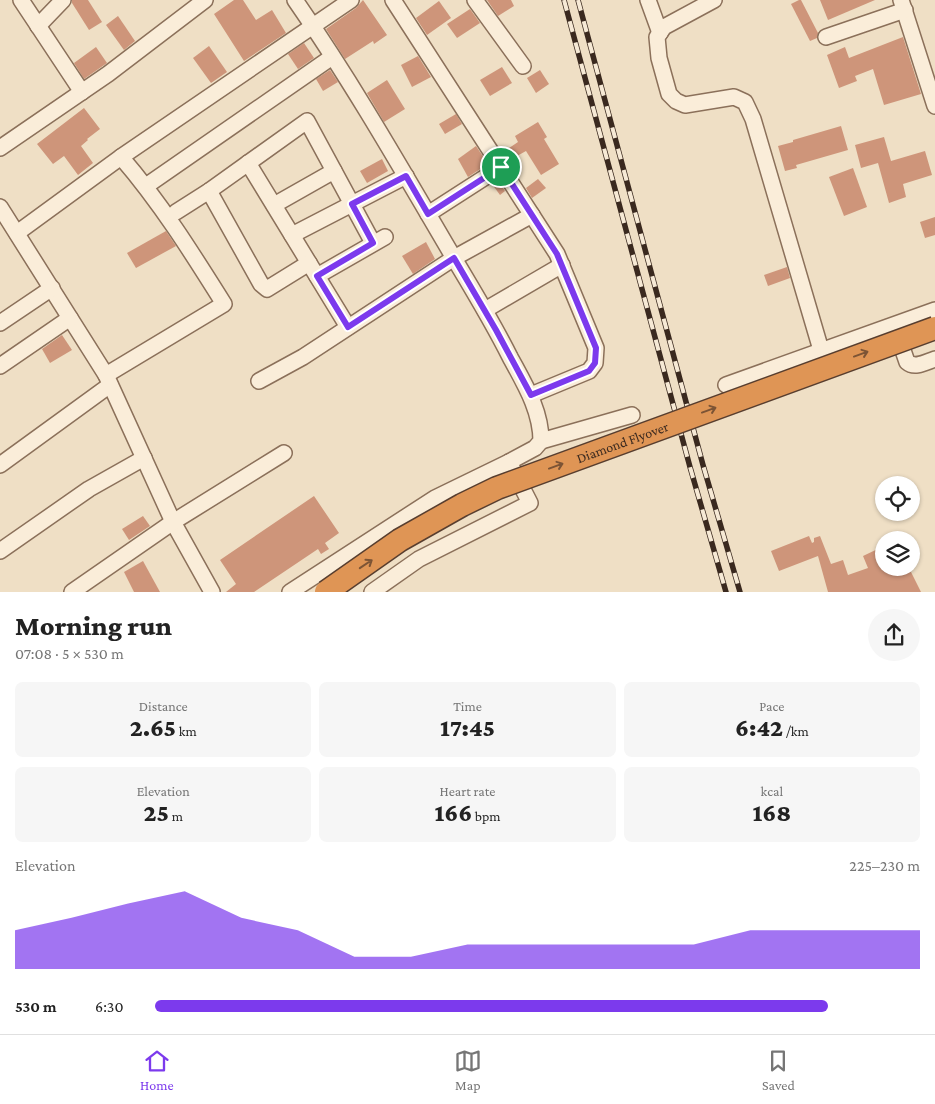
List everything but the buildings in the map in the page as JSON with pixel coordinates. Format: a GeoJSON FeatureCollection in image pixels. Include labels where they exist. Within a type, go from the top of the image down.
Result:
{"type":"FeatureCollection","features":[{"type":"Feature","properties":{"kind":"highway","name":"Diamond Flyover"},"geometry":{"type":"LineString","coordinates":[[326,592],[400,540],[462,505],[497,488],[935,328]]}},
{"type":"Feature","properties":{"kind":"highway","name":"Diamond Flyover"},"geometry":{"type":"LineString","coordinates":[[353,592],[444,532],[504,501],[935,344]]}},
{"type":"Feature","properties":{"kind":"street"},"geometry":{"type":"LineString","coordinates":[[21,0],[82,92]]}},
{"type":"Feature","properties":{"kind":"street"},"geometry":{"type":"LineString","coordinates":[[38,26],[63,0]]}},
{"type":"Feature","properties":{"kind":"street"},"geometry":{"type":"LineString","coordinates":[[0,148],[82,92],[205,0]]}},
{"type":"Feature","properties":{"kind":"street"},"geometry":{"type":"LineString","coordinates":[[295,0],[406,176],[485,310],[531,395],[541,428],[541,441]]}},
{"type":"Feature","properties":{"kind":"street"},"geometry":{"type":"LineString","coordinates":[[17,233],[121,157],[351,0]]}},
{"type":"Feature","properties":{"kind":"street"},"geometry":{"type":"LineString","coordinates":[[393,0],[557,254],[596,348],[595,363],[589,371],[531,395]]}},
{"type":"Feature","properties":{"kind":"street"},"geometry":{"type":"LineString","coordinates":[[475,0],[523,66]]}},
{"type":"Feature","properties":{"kind":"street"},"geometry":{"type":"LineString","coordinates":[[648,0],[660,33]]}},
{"type":"Feature","properties":{"kind":"street"},"geometry":{"type":"LineString","coordinates":[[714,0],[664,27],[657,37],[659,58],[669,94],[676,101],[685,104],[734,98],[745,102],[753,119],[822,350]]}},
{"type":"Feature","properties":{"kind":"street"},"geometry":{"type":"LineString","coordinates":[[826,37],[903,5],[930,68],[935,106]]}},
{"type":"Feature","properties":{"kind":"street"},"geometry":{"type":"LineString","coordinates":[[146,186],[332,57]]}},
{"type":"Feature","properties":{"kind":"street"},"geometry":{"type":"LineString","coordinates":[[176,212],[209,191],[307,121],[352,204],[379,240],[267,289],[261,284],[209,191]]}},
{"type":"Feature","properties":{"kind":"street"},"geometry":{"type":"LineString","coordinates":[[0,465],[108,380],[224,304],[168,216],[121,157]]}},
{"type":"Feature","properties":{"kind":"street"},"geometry":{"type":"LineString","coordinates":[[248,162],[348,327]]}},
{"type":"Feature","properties":{"kind":"street"},"geometry":{"type":"LineString","coordinates":[[428,214],[501,167]]}},
{"type":"Feature","properties":{"kind":"street"},"geometry":{"type":"LineString","coordinates":[[274,205],[334,171]]}},
{"type":"Feature","properties":{"kind":"street"},"geometry":{"type":"LineString","coordinates":[[292,235],[406,176]]}},
{"type":"Feature","properties":{"kind":"street"},"geometry":{"type":"LineString","coordinates":[[0,207],[108,380],[172,522],[212,592]]}},
{"type":"Feature","properties":{"kind":"street"},"geometry":{"type":"LineString","coordinates":[[259,380],[303,357],[454,258],[532,215]]}},
{"type":"Feature","properties":{"kind":"street"},"geometry":{"type":"LineString","coordinates":[[485,310],[562,265]]}},
{"type":"Feature","properties":{"kind":"street"},"geometry":{"type":"LineString","coordinates":[[0,323],[52,288]]}},
{"type":"Feature","properties":{"kind":"street"},"geometry":{"type":"LineString","coordinates":[[726,385],[935,310]]}},
{"type":"Feature","properties":{"kind":"street"},"geometry":{"type":"LineString","coordinates":[[0,366],[70,318]]}},
{"type":"Feature","properties":{"kind":"street"},"geometry":{"type":"LineString","coordinates":[[894,324],[907,362],[910,365],[914,366],[935,358]]}},
{"type":"Feature","properties":{"kind":"street"},"geometry":{"type":"LineString","coordinates":[[290,592],[435,498],[508,462],[534,448],[541,441],[632,415]]}},
{"type":"Feature","properties":{"kind":"street"},"geometry":{"type":"LineString","coordinates":[[72,592],[172,522],[284,453]]}},
{"type":"Feature","properties":{"kind":"street"},"geometry":{"type":"LineString","coordinates":[[0,551],[89,489],[144,458]]}},
{"type":"Feature","properties":{"kind":"street"},"geometry":{"type":"LineString","coordinates":[[372,592],[419,559],[530,504],[508,462]]}},
{"type":"Feature","properties":{"kind":"railway"},"geometry":{"type":"LineString","coordinates":[[564,0],[690,467],[726,592]]}},
{"type":"Feature","properties":{"kind":"railway"},"geometry":{"type":"LineString","coordinates":[[578,0],[703,465],[740,592]]}},
{"type":"Feature","properties":{"kind":"route"},"geometry":{"type":"LineString","coordinates":[[501,167],[557,254],[596,348],[595,363],[589,371],[531,395],[454,258],[348,327],[317,276],[373,243],[352,204],[406,176],[428,214],[501,167]]}}]}
